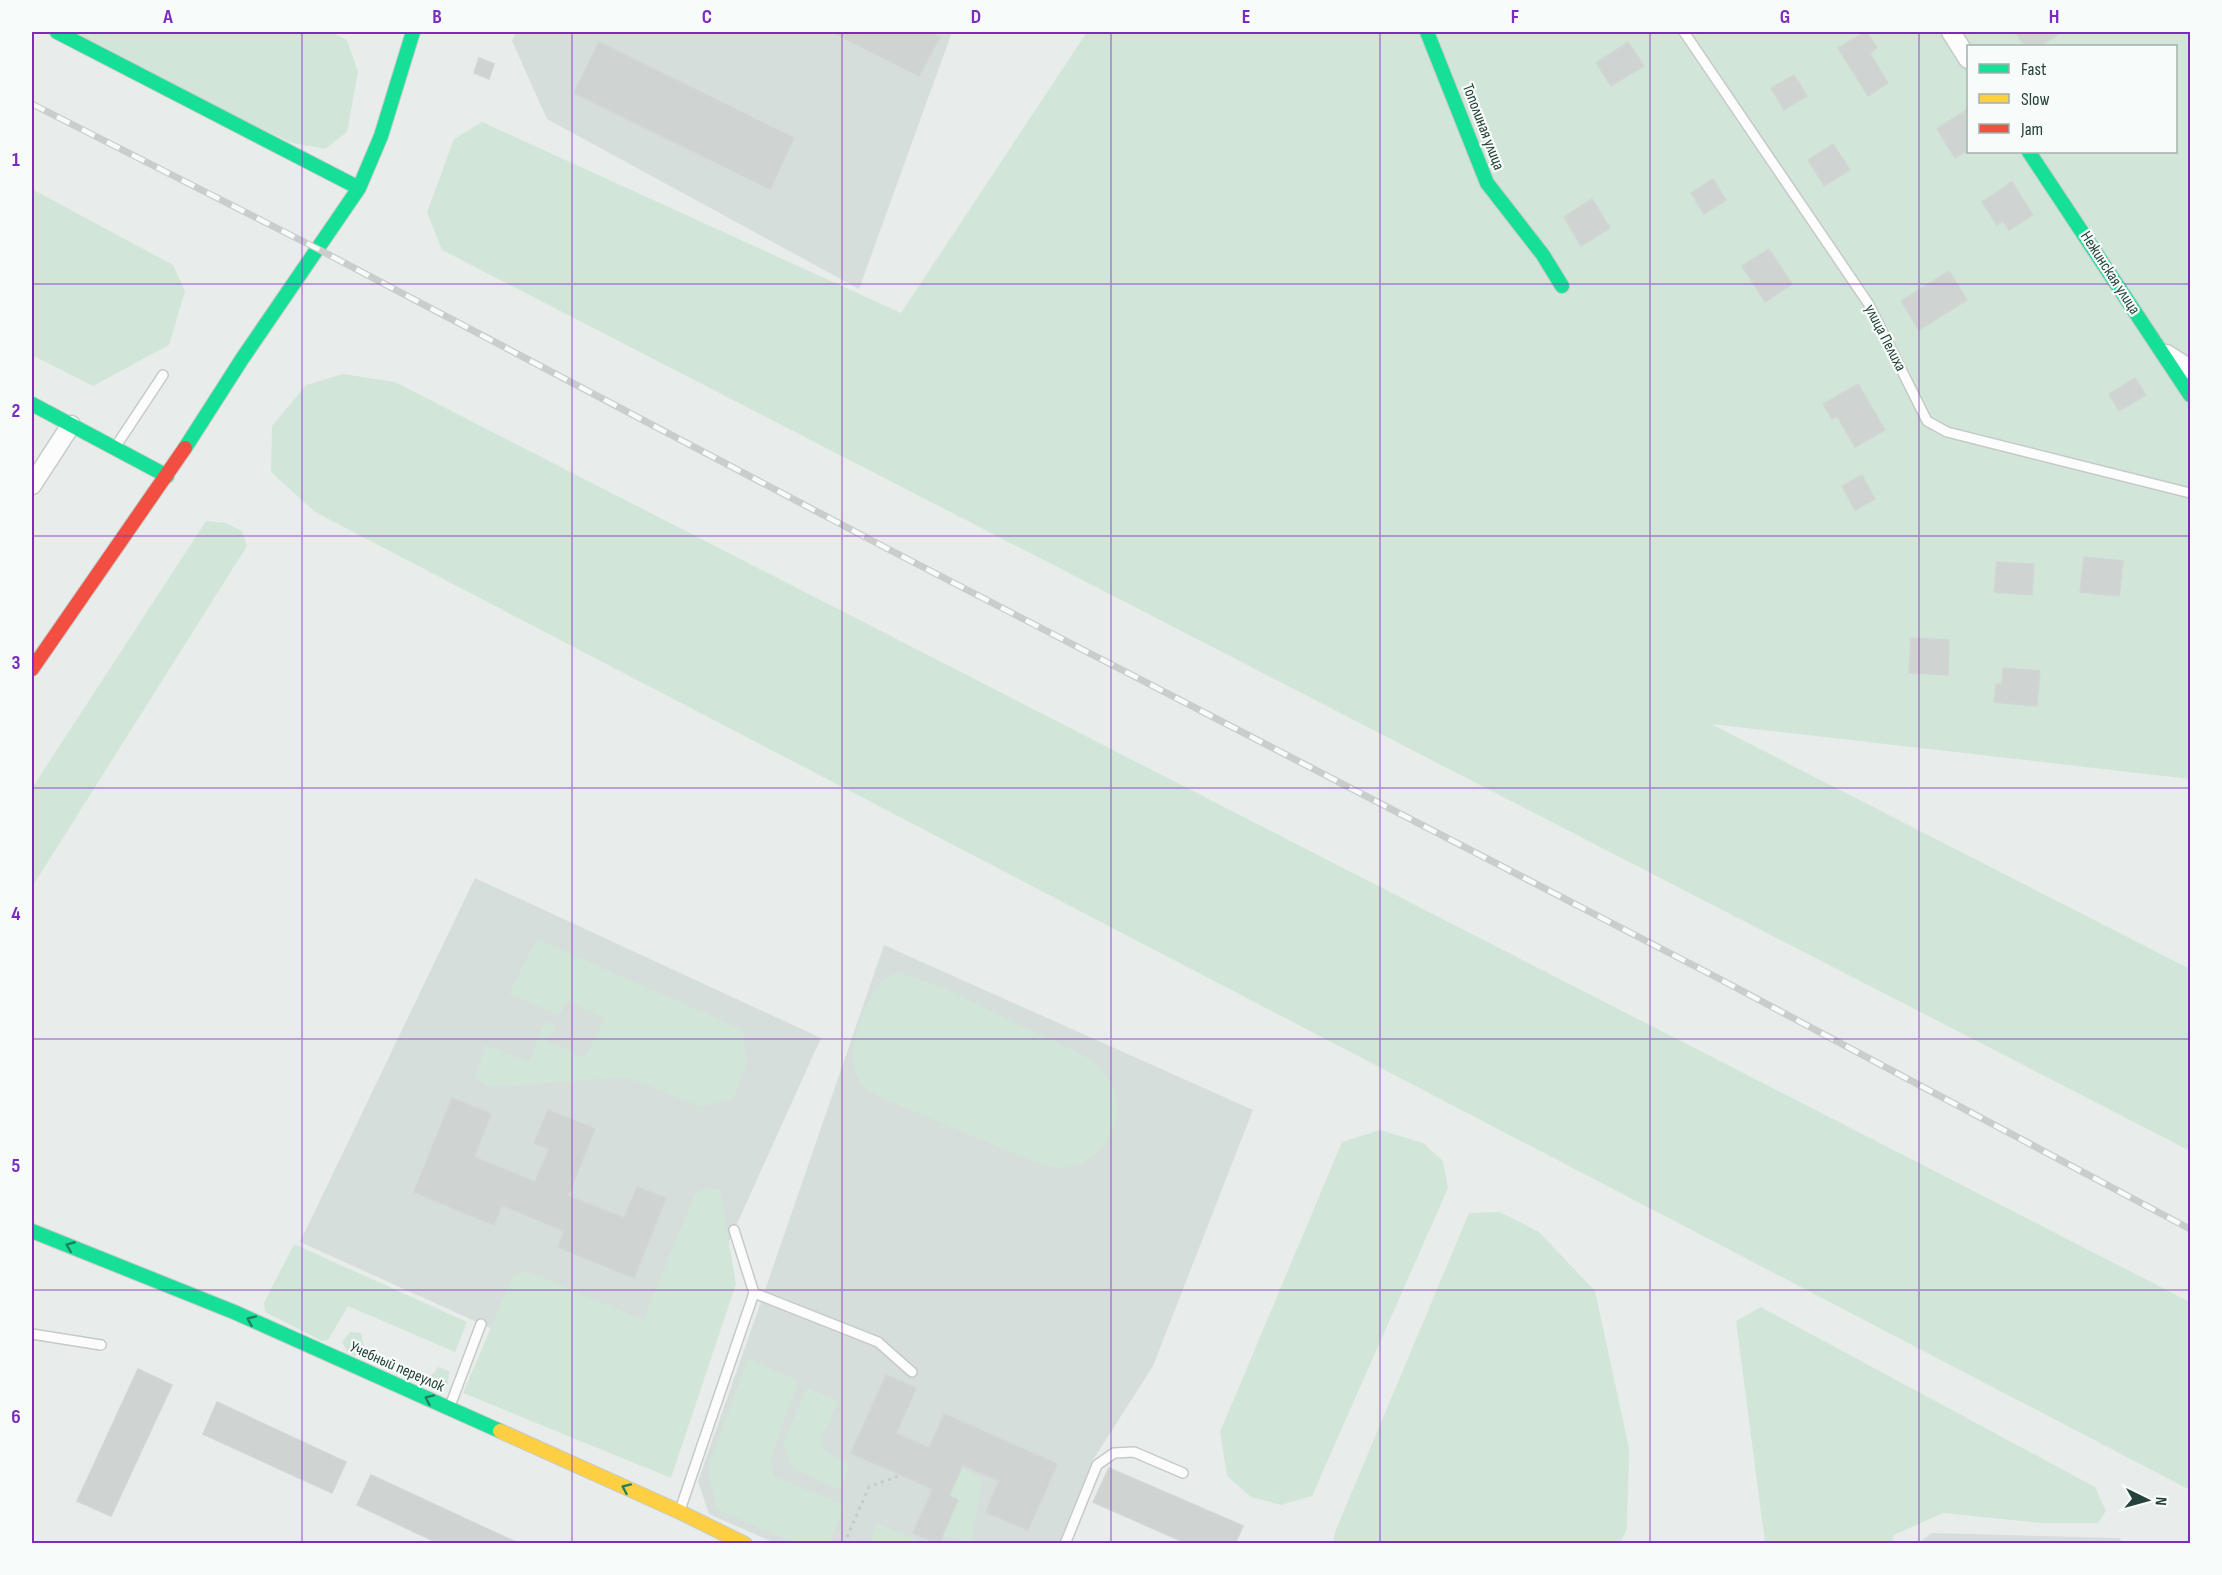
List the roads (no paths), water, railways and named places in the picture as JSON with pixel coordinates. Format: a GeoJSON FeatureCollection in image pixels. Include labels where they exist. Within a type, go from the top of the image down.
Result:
{"type":"FeatureCollection","features":[{"type":"Feature","properties":{"kind":"street"},"geometry":{"type":"LineString","coordinates":[[57,32],[359,188]]}},
{"type":"Feature","properties":{"kind":"street"},"geometry":{"type":"LineString","coordinates":[[32,669],[167,476],[242,359],[359,188],[381,136],[413,32]]}},
{"type":"Feature","properties":{"kind":"street","name":"Тополиная улица"},"geometry":{"type":"LineString","coordinates":[[1427,32],[1487,183],[1543,255],[1562,286]]}},
{"type":"Feature","properties":{"kind":"street"},"geometry":{"type":"LineString","coordinates":[[1951,32],[1967,57]]}},
{"type":"Feature","properties":{"kind":"street","name":"Нежинская улица"},"geometry":{"type":"LineString","coordinates":[[2031,153],[2190,395]]}},
{"type":"Feature","properties":{"kind":"street"},"geometry":{"type":"LineString","coordinates":[[2160,349],[2190,369]]}},
{"type":"Feature","properties":{"kind":"street"},"geometry":{"type":"LineString","coordinates":[[32,404],[167,476]]}},
{"type":"Feature","properties":{"kind":"street"},"geometry":{"type":"LineString","coordinates":[[32,485],[71,425]]}},
{"type":"Feature","properties":{"kind":"street","name":"Учебный переулок"},"geometry":{"type":"LineString","coordinates":[[32,1231],[234,1312],[680,1512],[745,1544]]}},
{"type":"Feature","properties":{"kind":"lane","name":"улица Пелиха"},"geometry":{"type":"LineString","coordinates":[[1684,32],[1868,303],[1927,421],[1947,432],[2190,493]]}},
{"type":"Feature","properties":{"kind":"lane"},"geometry":{"type":"LineString","coordinates":[[115,448],[163,375]]}},
{"type":"Feature","properties":{"kind":"lane"},"geometry":{"type":"LineString","coordinates":[[680,1512],[754,1293],[734,1230]]}},
{"type":"Feature","properties":{"kind":"lane"},"geometry":{"type":"LineString","coordinates":[[754,1293],[878,1342],[912,1372]]}},
{"type":"Feature","properties":{"kind":"lane"},"geometry":{"type":"LineString","coordinates":[[449,1408],[481,1324]]}},
{"type":"Feature","properties":{"kind":"lane"},"geometry":{"type":"LineString","coordinates":[[32,1334],[101,1346]]}},
{"type":"Feature","properties":{"kind":"lane"},"geometry":{"type":"LineString","coordinates":[[1065,1544],[1097,1465],[1114,1453],[1134,1452],[1183,1473]]}},
{"type":"Feature","properties":{"kind":"railway"},"geometry":{"type":"LineString","coordinates":[[32,104],[318,249],[890,550],[1714,976],[2190,1229]]}}]}
